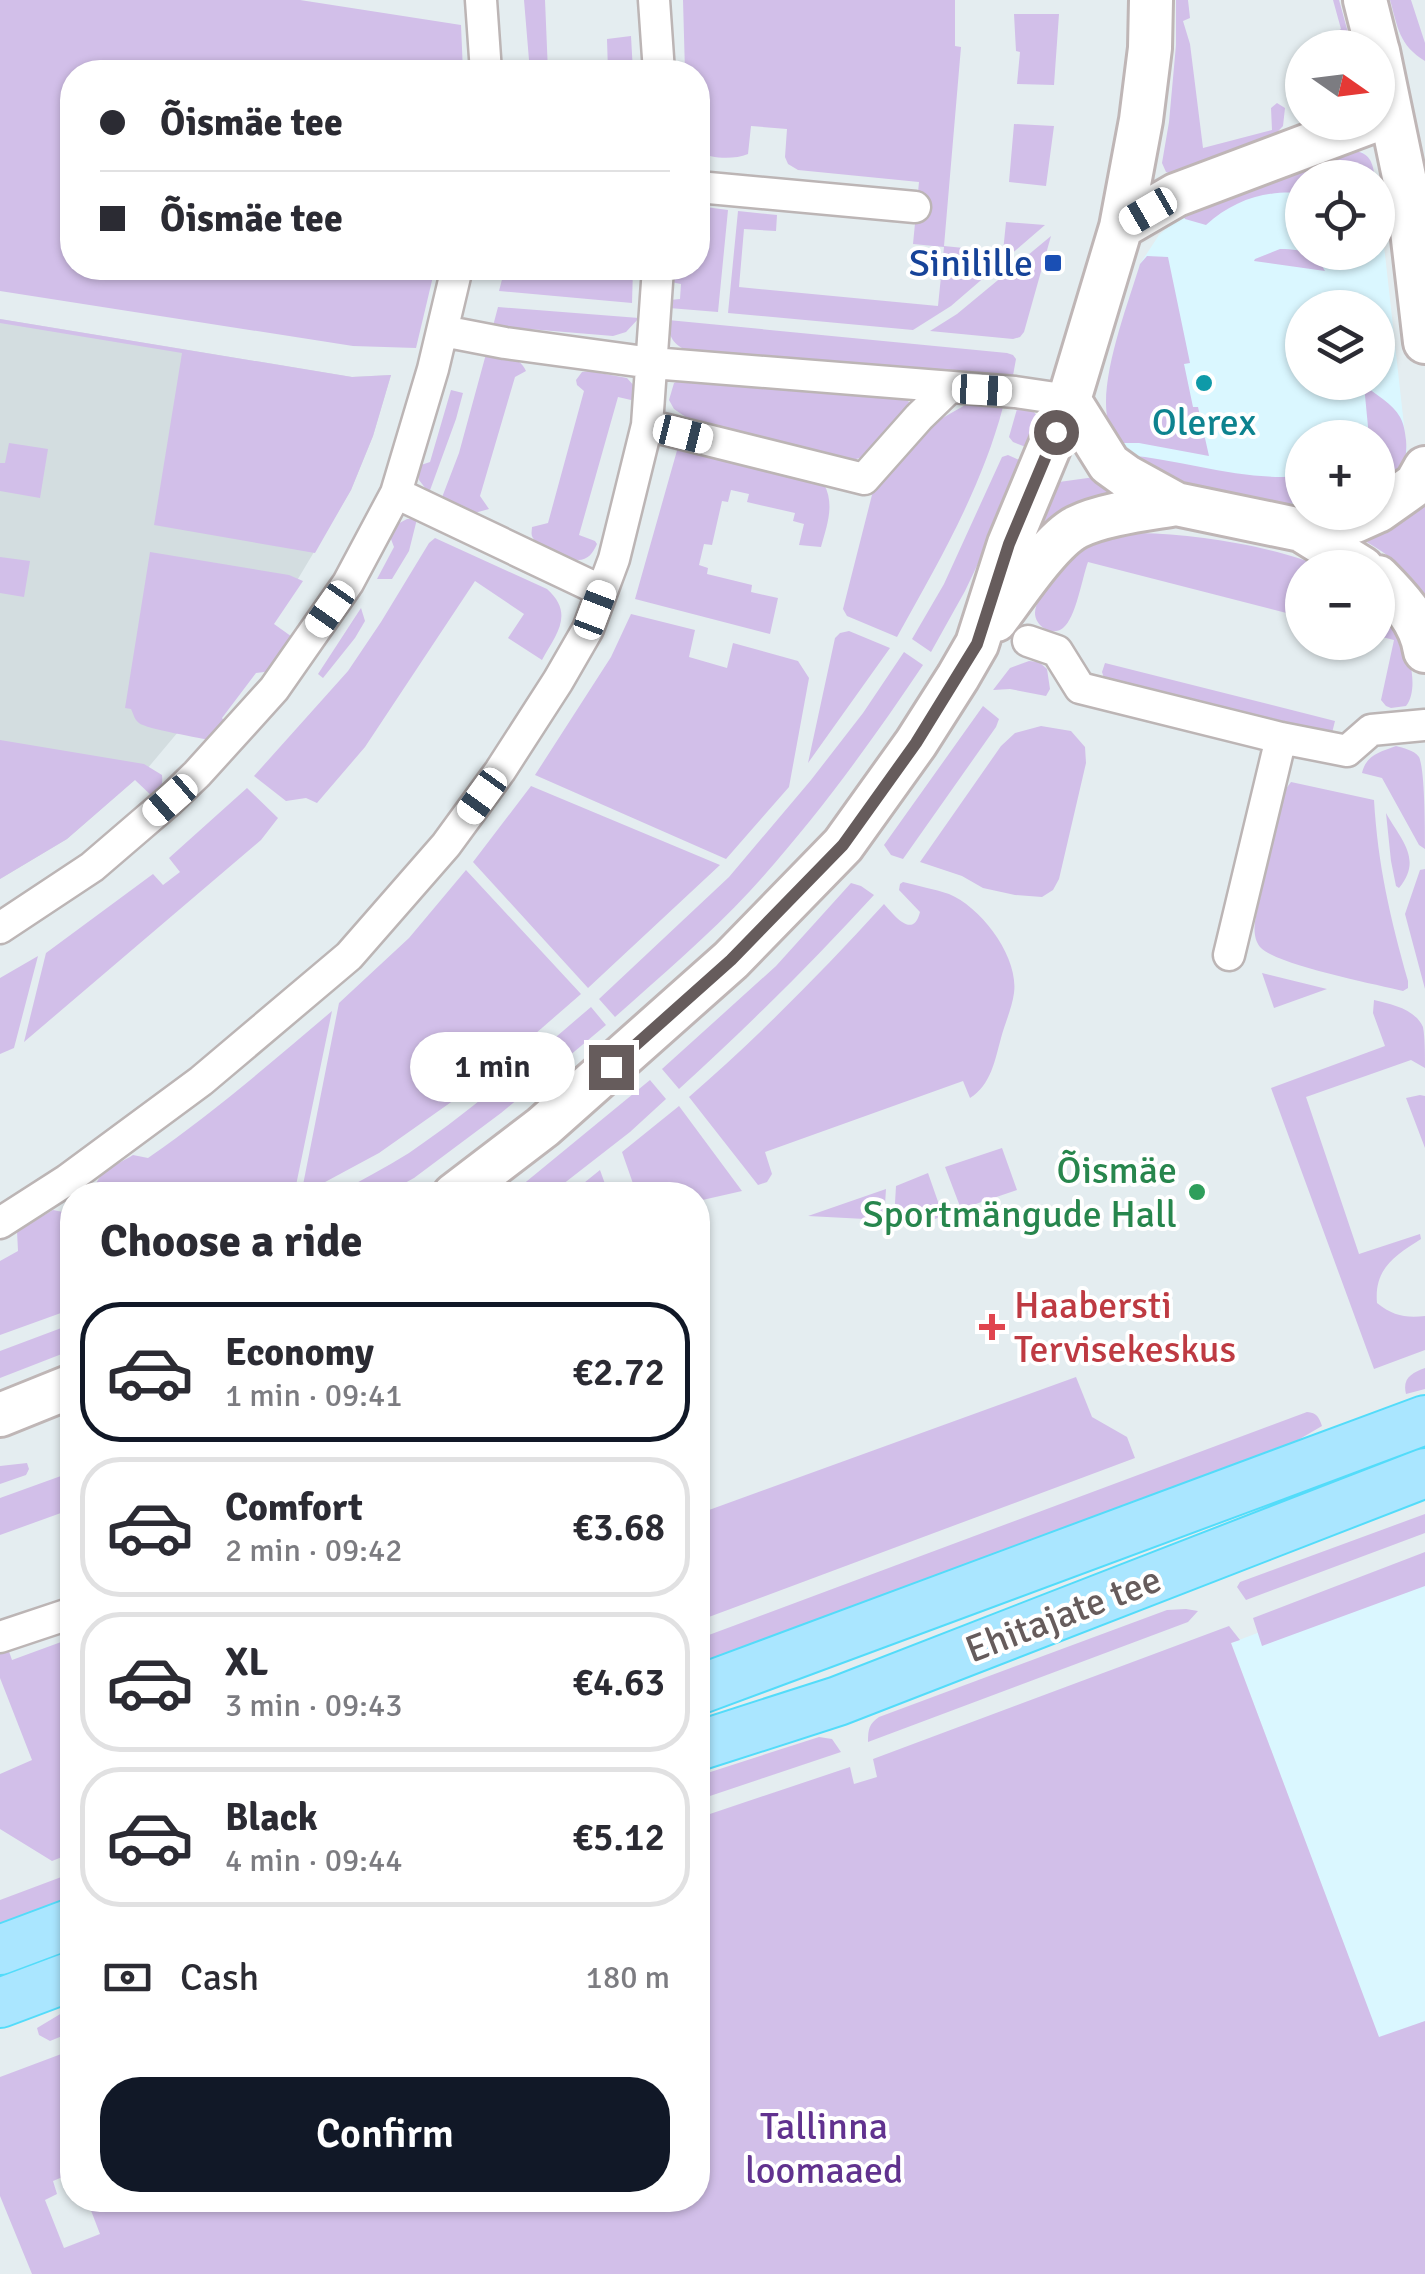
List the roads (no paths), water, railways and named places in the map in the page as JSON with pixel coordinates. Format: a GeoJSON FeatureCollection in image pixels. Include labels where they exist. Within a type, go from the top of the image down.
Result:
{"type":"FeatureCollection","features":[{"type":"Feature","properties":{"kind":"main road"},"geometry":{"type":"LineString","coordinates":[[977,644],[1009,544],[1069,400],[1120,227],[1143,102],[1151,0]]}},
{"type":"Feature","properties":{"kind":"main road"},"geometry":{"type":"LineString","coordinates":[[1365,0],[1372,30]]}},
{"type":"Feature","properties":{"kind":"main road"},"geometry":{"type":"LineString","coordinates":[[1395,124],[1417,179],[1425,342]]}},
{"type":"Feature","properties":{"kind":"main road"},"geometry":{"type":"LineString","coordinates":[[1120,227],[1176,195],[1322,140]]}},
{"type":"Feature","properties":{"kind":"main road"},"geometry":{"type":"LineString","coordinates":[[1069,400],[1109,464],[1127,477],[1176,504],[1285,527]]}},
{"type":"Feature","properties":{"kind":"main road"},"geometry":{"type":"LineString","coordinates":[[1395,499],[1416,484],[1425,468]]}},
{"type":"Feature","properties":{"kind":"main road"},"geometry":{"type":"LineString","coordinates":[[471,1182],[543,1127],[731,960],[843,845],[916,743],[977,644],[1057,540],[1078,526],[1176,504]]}},
{"type":"Feature","properties":{"kind":"main road"},"geometry":{"type":"LineString","coordinates":[[1301,530],[1333,550]]}},
{"type":"Feature","properties":{"kind":"main road"},"geometry":{"type":"LineString","coordinates":[[1395,594],[1424,640],[1425,651]]}},
{"type":"Feature","properties":{"kind":"main road"},"geometry":{"type":"LineString","coordinates":[[0,1415],[60,1391]]}},
{"type":"Feature","properties":{"kind":"main road","name":"Ehitajate tee"},"geometry":{"type":"LineString","coordinates":[[710,1686],[1425,1420]]}},
{"type":"Feature","properties":{"kind":"main road","name":"Ehitajate tee"},"geometry":{"type":"LineString","coordinates":[[710,1742],[838,1701],[1425,1473]]}},
{"type":"Feature","properties":{"kind":"main road"},"geometry":{"type":"LineString","coordinates":[[0,1950],[60,1928]]}},
{"type":"Feature","properties":{"kind":"main road"},"geometry":{"type":"LineString","coordinates":[[0,2004],[60,1981]]}},
{"type":"Feature","properties":{"kind":"street"},"geometry":{"type":"LineString","coordinates":[[481,0],[485,60]]}},
{"type":"Feature","properties":{"kind":"street"},"geometry":{"type":"LineString","coordinates":[[654,0],[658,60]]}},
{"type":"Feature","properties":{"kind":"street"},"geometry":{"type":"LineString","coordinates":[[710,188],[915,206]]}},
{"type":"Feature","properties":{"kind":"street"},"geometry":{"type":"LineString","coordinates":[[0,928],[92,868],[170,800],[274,689],[348,582],[396,493],[454,280]]}},
{"type":"Feature","properties":{"kind":"street"},"geometry":{"type":"LineString","coordinates":[[78,1182],[348,956],[446,846],[507,762],[588,629],[614,558],[647,425],[657,280]]}},
{"type":"Feature","properties":{"kind":"street"},"geometry":{"type":"LineString","coordinates":[[443,331],[652,363],[1015,392],[1069,400]]}},
{"type":"Feature","properties":{"kind":"street"},"geometry":{"type":"LineString","coordinates":[[647,425],[864,479],[949,388]]}},
{"type":"Feature","properties":{"kind":"street"},"geometry":{"type":"LineString","coordinates":[[396,493],[602,591]]}},
{"type":"Feature","properties":{"kind":"street"},"geometry":{"type":"LineString","coordinates":[[1028,641],[1056,651],[1080,688],[1281,738],[1347,751],[1371,730],[1425,725]]}},
{"type":"Feature","properties":{"kind":"street"},"geometry":{"type":"LineString","coordinates":[[1229,955],[1281,738]]}},
{"type":"Feature","properties":{"kind":"street"},"geometry":{"type":"LineString","coordinates":[[0,1223],[60,1193]]}},
{"type":"Feature","properties":{"kind":"street"},"geometry":{"type":"LineString","coordinates":[[0,1637],[60,1617]]}},
{"type":"Feature","properties":{"kind":"place","name":"Sinilille"},"geometry":{"type":"Point","coordinates":[1053,263]}},
{"type":"Feature","properties":{"kind":"place","name":"Olerex"},"geometry":{"type":"Point","coordinates":[1204,383]}},
{"type":"Feature","properties":{"kind":"place","name":"Õismäe Sportmängude Hall"},"geometry":{"type":"Point","coordinates":[1197,1192]}},
{"type":"Feature","properties":{"kind":"place","name":"Haabersti Tervisekeskus"},"geometry":{"type":"Point","coordinates":[992,1327]}},
{"type":"Feature","properties":{"kind":"park label","name":"Tallinna loomaaed"},"geometry":{"type":"Point","coordinates":[824,2148]}}]}
